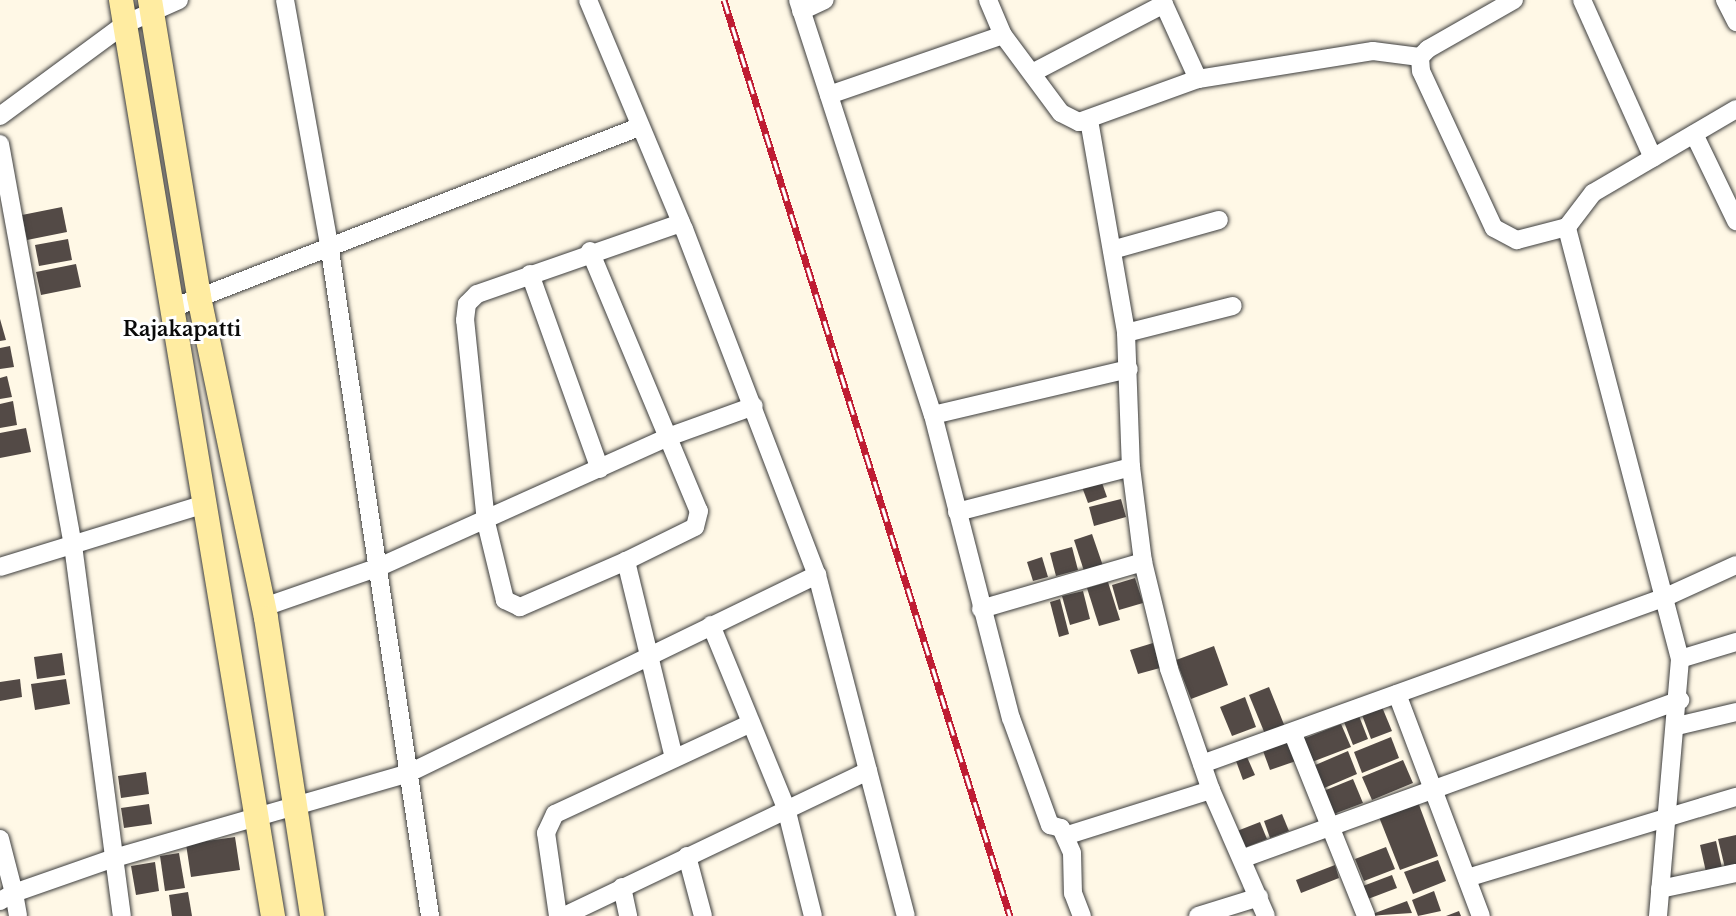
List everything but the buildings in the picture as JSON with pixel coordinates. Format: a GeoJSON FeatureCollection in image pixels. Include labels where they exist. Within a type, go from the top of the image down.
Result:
{"type":"FeatureCollection","features":[{"type":"Feature","properties":{"kind":"main road"},"geometry":{"type":"LineString","coordinates":[[121,0],[175,307],[202,505],[273,916]]}},
{"type":"Feature","properties":{"kind":"main road"},"geometry":{"type":"LineString","coordinates":[[151,6],[199,297],[264,607],[298,807],[312,916]]}},
{"type":"Feature","properties":{"kind":"street"},"geometry":{"type":"LineString","coordinates":[[0,116],[151,6],[179,0]]}},
{"type":"Feature","properties":{"kind":"street"},"geometry":{"type":"LineString","coordinates":[[285,0],[329,244],[430,916]]}},
{"type":"Feature","properties":{"kind":"street"},"geometry":{"type":"LineString","coordinates":[[588,0],[754,406],[817,575],[906,916]]}},
{"type":"Feature","properties":{"kind":"street"},"geometry":{"type":"LineString","coordinates":[[825,0],[800,5],[933,415],[981,609],[1011,718],[1050,825],[1061,828],[1065,836],[1082,916]]}},
{"type":"Feature","properties":{"kind":"street"},"geometry":{"type":"LineString","coordinates":[[988,0],[1003,35],[1068,120],[1089,120],[1198,78],[1373,51],[1420,57],[1514,0]]}},
{"type":"Feature","properties":{"kind":"street"},"geometry":{"type":"LineString","coordinates":[[1581,0],[1653,158]]}},
{"type":"Feature","properties":{"kind":"street"},"geometry":{"type":"LineString","coordinates":[[1725,0],[1736,22]]}},
{"type":"Feature","properties":{"kind":"street"},"geometry":{"type":"LineString","coordinates":[[1032,73],[1163,2],[1198,78]]}},
{"type":"Feature","properties":{"kind":"street"},"geometry":{"type":"LineString","coordinates":[[830,95],[1003,35]]}},
{"type":"Feature","properties":{"kind":"street"},"geometry":{"type":"LineString","coordinates":[[1420,57],[1494,228],[1517,240],[1567,227],[1593,193],[1736,109]]}},
{"type":"Feature","properties":{"kind":"street"},"geometry":{"type":"LineString","coordinates":[[1089,120],[1126,333],[1131,467],[1143,562],[1169,669],[1210,790],[1244,858],[1266,916]]}},
{"type":"Feature","properties":{"kind":"street"},"geometry":{"type":"LineString","coordinates":[[175,307],[329,244],[638,127]]}},
{"type":"Feature","properties":{"kind":"street"},"geometry":{"type":"LineString","coordinates":[[1694,134],[1736,221]]}},
{"type":"Feature","properties":{"kind":"street"},"geometry":{"type":"LineString","coordinates":[[0,144],[74,545],[111,859],[122,916]]}},
{"type":"Feature","properties":{"kind":"street"},"geometry":{"type":"LineString","coordinates":[[1112,250],[1220,220]]}},
{"type":"Feature","properties":{"kind":"street"},"geometry":{"type":"LineString","coordinates":[[590,251],[671,436],[699,521],[626,561],[511,607],[486,522],[467,304],[477,294],[590,251],[681,223]]}},
{"type":"Feature","properties":{"kind":"street"},"geometry":{"type":"LineString","coordinates":[[1567,227],[1569,250],[1668,596],[1680,659],[1680,700],[1658,916]]}},
{"type":"Feature","properties":{"kind":"street"},"geometry":{"type":"LineString","coordinates":[[530,274],[600,469]]}},
{"type":"Feature","properties":{"kind":"street"},"geometry":{"type":"LineString","coordinates":[[1126,333],[1233,306]]}},
{"type":"Feature","properties":{"kind":"street"},"geometry":{"type":"LineString","coordinates":[[933,415],[1129,369]]}},
{"type":"Feature","properties":{"kind":"street"},"geometry":{"type":"LineString","coordinates":[[264,607],[379,567],[486,522],[671,436],[754,406]]}},
{"type":"Feature","properties":{"kind":"street"},"geometry":{"type":"LineString","coordinates":[[957,512],[1131,467]]}},
{"type":"Feature","properties":{"kind":"street"},"geometry":{"type":"LineString","coordinates":[[0,567],[202,505]]}},
{"type":"Feature","properties":{"kind":"street"},"geometry":{"type":"LineString","coordinates":[[626,561],[674,758]]}},
{"type":"Feature","properties":{"kind":"street"},"geometry":{"type":"LineString","coordinates":[[981,609],[1143,562]]}},
{"type":"Feature","properties":{"kind":"street"},"geometry":{"type":"LineString","coordinates":[[1202,764],[1293,734],[1668,596],[1736,565]]}},
{"type":"Feature","properties":{"kind":"street"},"geometry":{"type":"LineString","coordinates":[[7,897],[111,859],[298,807],[409,773],[648,655],[817,575]]}},
{"type":"Feature","properties":{"kind":"street"},"geometry":{"type":"LineString","coordinates":[[711,625],[786,808],[813,916]]}},
{"type":"Feature","properties":{"kind":"street"},"geometry":{"type":"LineString","coordinates":[[1680,659],[1736,642]]}},
{"type":"Feature","properties":{"kind":"street"},"geometry":{"type":"LineString","coordinates":[[1397,694],[1481,916]]}},
{"type":"Feature","properties":{"kind":"street"},"geometry":{"type":"LineString","coordinates":[[1244,858],[1329,829],[1433,786],[1680,700]]}},
{"type":"Feature","properties":{"kind":"street"},"geometry":{"type":"LineString","coordinates":[[1677,726],[1736,712]]}},
{"type":"Feature","properties":{"kind":"street"},"geometry":{"type":"LineString","coordinates":[[558,916],[548,823],[555,814],[751,723]]}},
{"type":"Feature","properties":{"kind":"street"},"geometry":{"type":"LineString","coordinates":[[1293,734],[1329,829],[1366,916]]}},
{"type":"Feature","properties":{"kind":"street"},"geometry":{"type":"LineString","coordinates":[[564,916],[786,808],[868,771]]}},
{"type":"Feature","properties":{"kind":"street"},"geometry":{"type":"LineString","coordinates":[[1065,836],[1210,790]]}},
{"type":"Feature","properties":{"kind":"street"},"geometry":{"type":"LineString","coordinates":[[1467,878],[1736,797]]}},
{"type":"Feature","properties":{"kind":"street"},"geometry":{"type":"LineString","coordinates":[[0,839],[7,897],[18,916]]}},
{"type":"Feature","properties":{"kind":"street"},"geometry":{"type":"LineString","coordinates":[[687,856],[703,916]]}},
{"type":"Feature","properties":{"kind":"street"},"geometry":{"type":"LineString","coordinates":[[1660,889],[1736,873]]}},
{"type":"Feature","properties":{"kind":"street"},"geometry":{"type":"LineString","coordinates":[[622,887],[628,916]]}},
{"type":"Feature","properties":{"kind":"street"},"geometry":{"type":"LineString","coordinates":[[1198,916],[1259,897]]}},
{"type":"Feature","properties":{"kind":"railway"},"geometry":{"type":"LineString","coordinates":[[724,0],[1010,916]]}},
{"type":"Feature","properties":{"kind":"district","name":"Rajakapatti"},"geometry":{"type":"Point","coordinates":[182,329]}}]}
